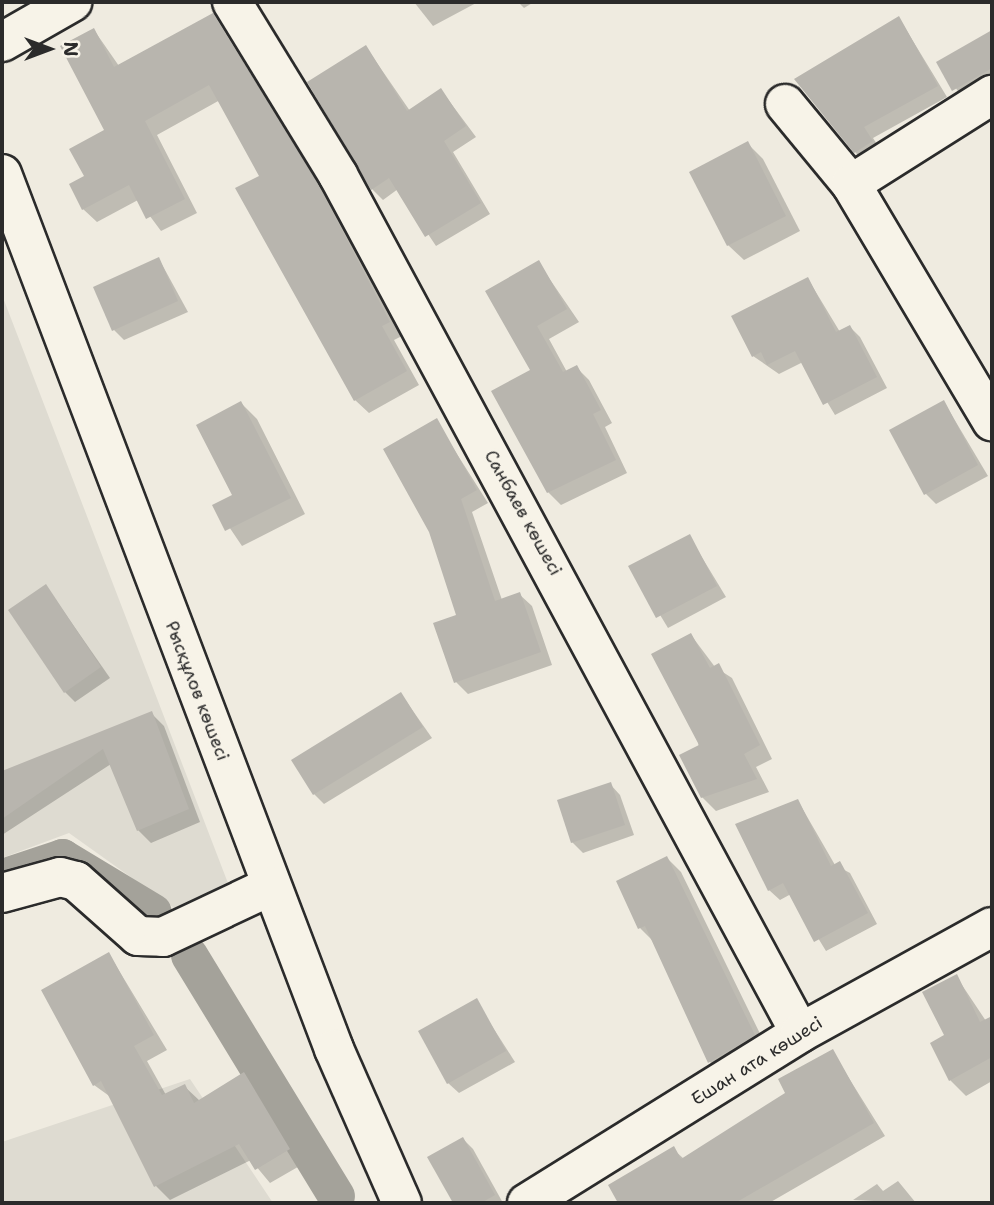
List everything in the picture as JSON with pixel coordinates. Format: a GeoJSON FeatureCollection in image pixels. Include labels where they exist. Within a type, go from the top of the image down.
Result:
{"type":"FeatureCollection","features":[{"type":"Feature","properties":{"kind":"street"},"geometry":{"type":"LineString","coordinates":[[2,42],[72,2]]}},
{"type":"Feature","properties":{"kind":"street","name":"Санбаев көшесі"},"geometry":{"type":"LineString","coordinates":[[232,2],[338,175],[800,1033]]}},
{"type":"Feature","properties":{"kind":"street"},"geometry":{"type":"LineString","coordinates":[[851,184],[992,95]]}},
{"type":"Feature","properties":{"kind":"street"},"geometry":{"type":"LineString","coordinates":[[785,104],[851,184],[992,421]]}},
{"type":"Feature","properties":{"kind":"street","name":"Рысқұлов көшесі"},"geometry":{"type":"LineString","coordinates":[[2,174],[271,886],[401,1203]]}},
{"type":"Feature","properties":{"kind":"street"},"geometry":{"type":"LineString","coordinates":[[2,893],[60,877],[76,881],[138,936],[163,937],[271,886]]}},
{"type":"Feature","properties":{"kind":"street","name":"Ешан ата көшесі"},"geometry":{"type":"LineString","coordinates":[[527,1203],[800,1033],[992,927]]}},
{"type":"Feature","properties":{"kind":"shaded area"},"geometry":{"type":"Polygon","coordinates":[[[2,295],[231,891],[174,908],[69,833],[2,858],[2,295]]]}},
{"type":"Feature","properties":{"kind":"shaded area"},"geometry":{"type":"Polygon","coordinates":[[[190,1079],[273,1203],[2,1203],[2,1142],[190,1079]]]}},
{"type":"Feature","properties":{"kind":"building"},"geometry":{"type":"Polygon","coordinates":[[[213,13],[319,186],[390,322],[382,326],[407,371],[354,401],[235,188],[259,176],[209,85],[145,121],[185,199],[146,219],[129,185],[82,210],[69,184],[84,176],[69,149],[104,130],[60,46],[94,28],[114,67],[213,13]]]}},
{"type":"Feature","properties":{"kind":"building"},"geometry":{"type":"Polygon","coordinates":[[[899,16],[938,86],[864,127],[873,141],[854,153],[794,79],[899,16]]]}},
{"type":"Feature","properties":{"kind":"building"},"geometry":{"type":"Polygon","coordinates":[[[992,30],[992,68],[952,91],[936,62],[992,30]]]}},
{"type":"Feature","properties":{"kind":"building"},"geometry":{"type":"Polygon","coordinates":[[[366,45],[407,111],[441,88],[466,126],[444,141],[481,203],[425,237],[389,178],[371,190],[307,82],[366,45]]]}},
{"type":"Feature","properties":{"kind":"building"},"geometry":{"type":"Polygon","coordinates":[[[748,141],[786,216],[727,246],[689,172],[748,141]]]}},
{"type":"Feature","properties":{"kind":"building"},"geometry":{"type":"Polygon","coordinates":[[[159,257],[178,301],[112,331],[93,287],[159,257]]]}},
{"type":"Feature","properties":{"kind":"building"},"geometry":{"type":"Polygon","coordinates":[[[539,260],[567,309],[537,326],[563,372],[577,365],[601,410],[593,414],[616,460],[547,493],[491,391],[530,370],[485,291],[539,260]]]}},
{"type":"Feature","properties":{"kind":"building"},"geometry":{"type":"Polygon","coordinates":[[[808,277],[836,332],[850,325],[877,377],[823,405],[795,351],[767,365],[761,352],[752,357],[731,316],[808,277]]]}},
{"type":"Feature","properties":{"kind":"building"},"geometry":{"type":"Polygon","coordinates":[[[944,400],[978,465],[924,495],[889,430],[944,400]]]}},
{"type":"Feature","properties":{"kind":"building"},"geometry":{"type":"Polygon","coordinates":[[[241,401],[291,498],[225,531],[212,505],[232,495],[196,425],[241,401]]]}},
{"type":"Feature","properties":{"kind":"building"},"geometry":{"type":"Polygon","coordinates":[[[437,418],[477,490],[461,499],[495,601],[520,592],[541,652],[454,683],[433,623],[456,615],[429,532],[383,449],[437,418]]]}},
{"type":"Feature","properties":{"kind":"building"},"geometry":{"type":"Polygon","coordinates":[[[690,534],[717,586],[656,618],[628,566],[690,534]]]}},
{"type":"Feature","properties":{"kind":"building"},"geometry":{"type":"Polygon","coordinates":[[[46,584],[101,667],[64,693],[8,610],[46,584]]]}},
{"type":"Feature","properties":{"kind":"building"},"geometry":{"type":"Polygon","coordinates":[[[691,633],[710,668],[719,663],[760,745],[744,754],[757,779],[701,798],[679,755],[699,745],[651,654],[691,633]]]}},
{"type":"Feature","properties":{"kind":"building"},"geometry":{"type":"Polygon","coordinates":[[[401,692],[423,727],[313,795],[291,760],[401,692]]]}},
{"type":"Feature","properties":{"kind":"building"},"geometry":{"type":"Polygon","coordinates":[[[152,711],[189,809],[137,831],[103,749],[2,819],[2,771],[152,711]]]}},
{"type":"Feature","properties":{"kind":"building"},"geometry":{"type":"Polygon","coordinates":[[[611,782],[625,825],[571,843],[557,800],[611,782]]]}},
{"type":"Feature","properties":{"kind":"building"},"geometry":{"type":"Polygon","coordinates":[[[798,799],[831,866],[840,861],[868,913],[814,942],[783,883],[768,891],[735,824],[798,799]]]}},
{"type":"Feature","properties":{"kind":"building"},"geometry":{"type":"Polygon","coordinates":[[[667,856],[755,1035],[708,1063],[645,926],[638,929],[616,881],[667,856]]]}},
{"type":"Feature","properties":{"kind":"building"},"geometry":{"type":"Polygon","coordinates":[[[109,952],[154,1035],[134,1046],[162,1095],[185,1084],[194,1103],[244,1072],[290,1149],[255,1170],[239,1144],[154,1187],[101,1081],[93,1086],[41,990],[109,952]]]}},
{"type":"Feature","properties":{"kind":"building"},"geometry":{"type":"Polygon","coordinates":[[[957,974],[980,1022],[992,1016],[992,1057],[949,1081],[930,1043],[944,1035],[922,992],[957,974]]]}},
{"type":"Feature","properties":{"kind":"building"},"geometry":{"type":"Polygon","coordinates":[[[477,998],[506,1051],[447,1084],[418,1031],[477,998]]]}},
{"type":"Feature","properties":{"kind":"building"},"geometry":{"type":"Polygon","coordinates":[[[833,1049],[874,1123],[735,1203],[618,1203],[608,1185],[674,1146],[681,1159],[785,1093],[778,1079],[833,1049]]]}},
{"type":"Feature","properties":{"kind":"building"},"geometry":{"type":"Polygon","coordinates":[[[463,1137],[495,1195],[481,1203],[453,1203],[427,1157],[463,1137]]]}},
{"type":"Feature","properties":{"kind":"waterway"},"geometry":{"type":"LineString","coordinates":[[11,874],[62,857],[153,912]]}},
{"type":"Feature","properties":{"kind":"waterway"},"geometry":{"type":"LineString","coordinates":[[189,955],[336,1196]]}}]}
